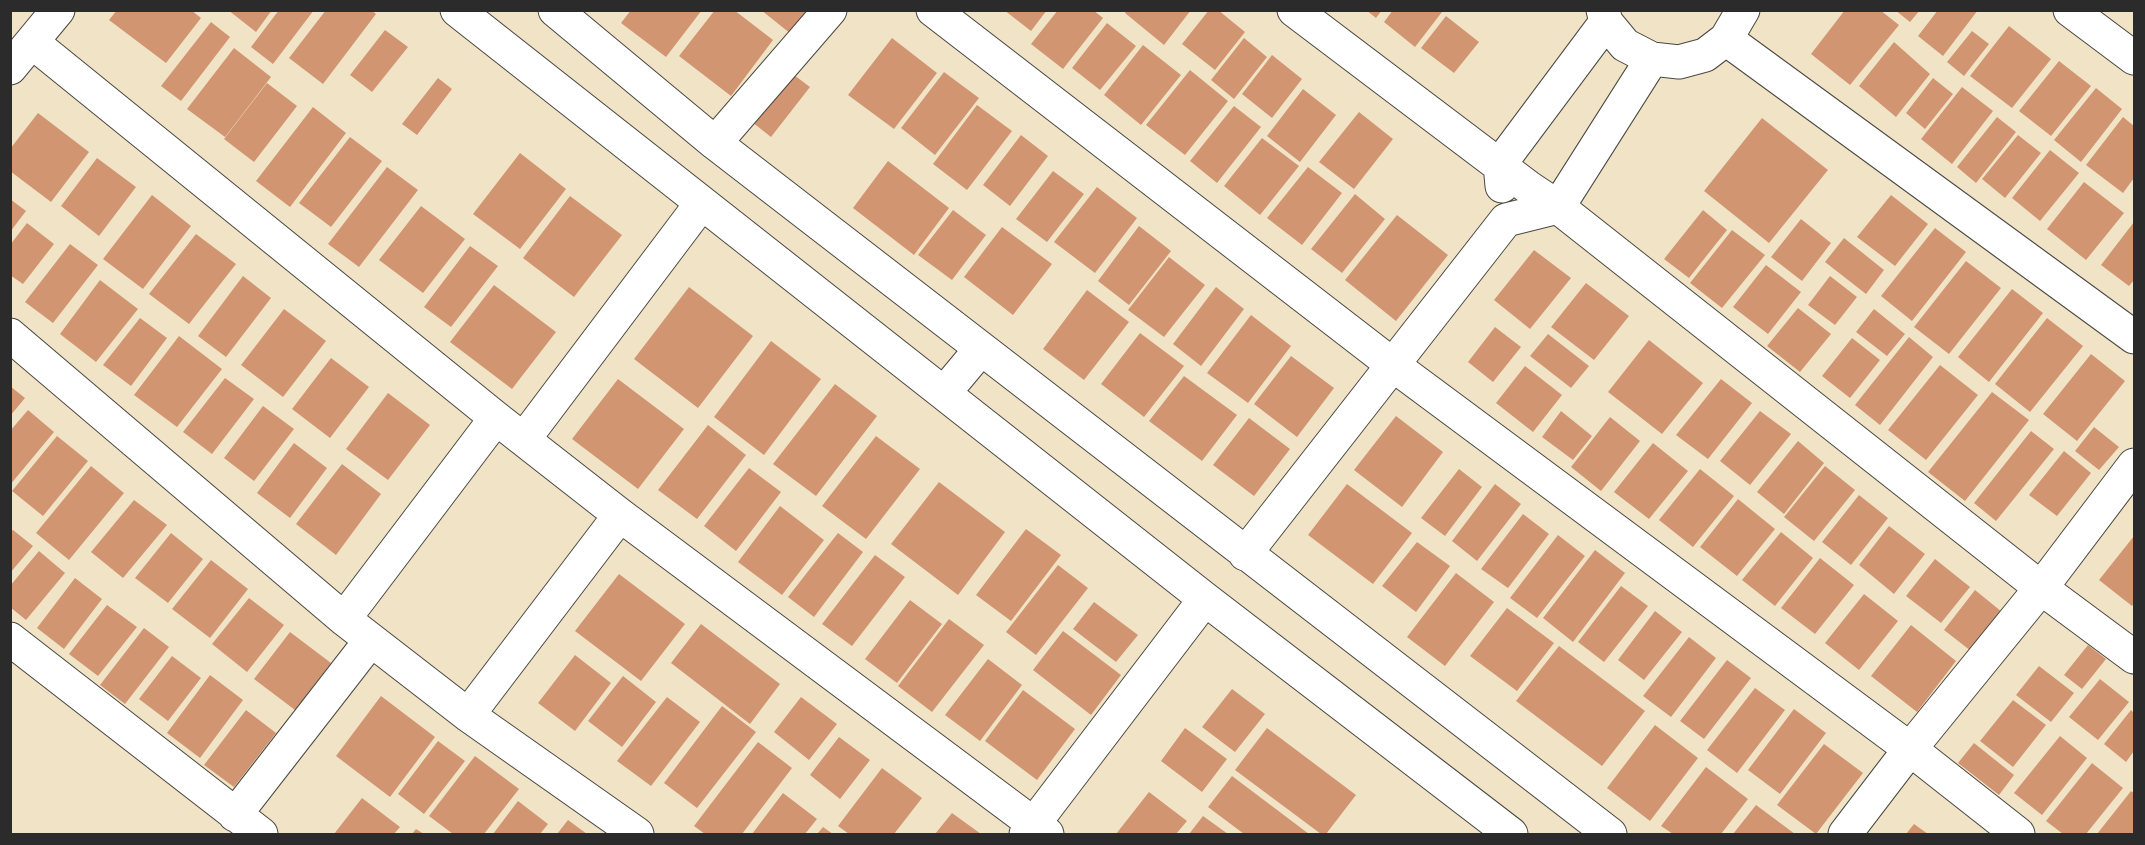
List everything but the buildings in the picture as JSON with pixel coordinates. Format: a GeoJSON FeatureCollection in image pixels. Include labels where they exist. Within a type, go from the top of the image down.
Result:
{"type":"FeatureCollection","features":[{"type":"Feature","properties":{"kind":"street"},"geometry":{"type":"LineString","coordinates":[[10,68],[58,10]]}},
{"type":"Feature","properties":{"kind":"street"},"geometry":{"type":"LineString","coordinates":[[457,10],[1205,599],[1511,834]]}},
{"type":"Feature","properties":{"kind":"street"},"geometry":{"type":"LineString","coordinates":[[555,10],[715,143],[1245,554],[1576,825],[1610,834]]}},
{"type":"Feature","properties":{"kind":"street"},"geometry":{"type":"LineString","coordinates":[[715,143],[830,10]]}},
{"type":"Feature","properties":{"kind":"street"},"geometry":{"type":"LineString","coordinates":[[933,10],[1393,365],[1910,749],[2018,834]]}},
{"type":"Feature","properties":{"kind":"street"},"geometry":{"type":"LineString","coordinates":[[1294,10],[1528,187],[1558,207],[2042,588],[2134,657]]}},
{"type":"Feature","properties":{"kind":"street"},"geometry":{"type":"LineString","coordinates":[[1506,220],[1500,164],[1604,16],[1625,45],[1652,59],[1678,62],[1705,55],[1726,39],[1743,10]]}},
{"type":"Feature","properties":{"kind":"street"},"geometry":{"type":"LineString","coordinates":[[2070,10],[2134,58]]}},
{"type":"Feature","properties":{"kind":"street"},"geometry":{"type":"LineString","coordinates":[[1726,39],[2134,337]]}},
{"type":"Feature","properties":{"kind":"street"},"geometry":{"type":"LineString","coordinates":[[32,42],[496,418],[1036,831],[1205,599]]}},
{"type":"Feature","properties":{"kind":"street"},"geometry":{"type":"LineString","coordinates":[[1245,554],[1506,220],[1558,207],[1652,59]]}},
{"type":"Feature","properties":{"kind":"street"},"geometry":{"type":"LineString","coordinates":[[524,439],[702,204]]}},
{"type":"Feature","properties":{"kind":"street"},"geometry":{"type":"LineString","coordinates":[[10,335],[344,619],[468,715],[637,834]]}},
{"type":"Feature","properties":{"kind":"street"},"geometry":{"type":"LineString","coordinates":[[944,393],[980,350]]}},
{"type":"Feature","properties":{"kind":"street"},"geometry":{"type":"LineString","coordinates":[[344,619],[496,418]]}},
{"type":"Feature","properties":{"kind":"street"},"geometry":{"type":"LineString","coordinates":[[1845,834],[1910,749],[2042,588],[2134,465]]}},
{"type":"Feature","properties":{"kind":"street"},"geometry":{"type":"LineString","coordinates":[[468,715],[620,514]]}},
{"type":"Feature","properties":{"kind":"street"},"geometry":{"type":"LineString","coordinates":[[10,639],[261,834]]}},
{"type":"Feature","properties":{"kind":"street"},"geometry":{"type":"LineString","coordinates":[[235,815],[371,640]]}}]}
